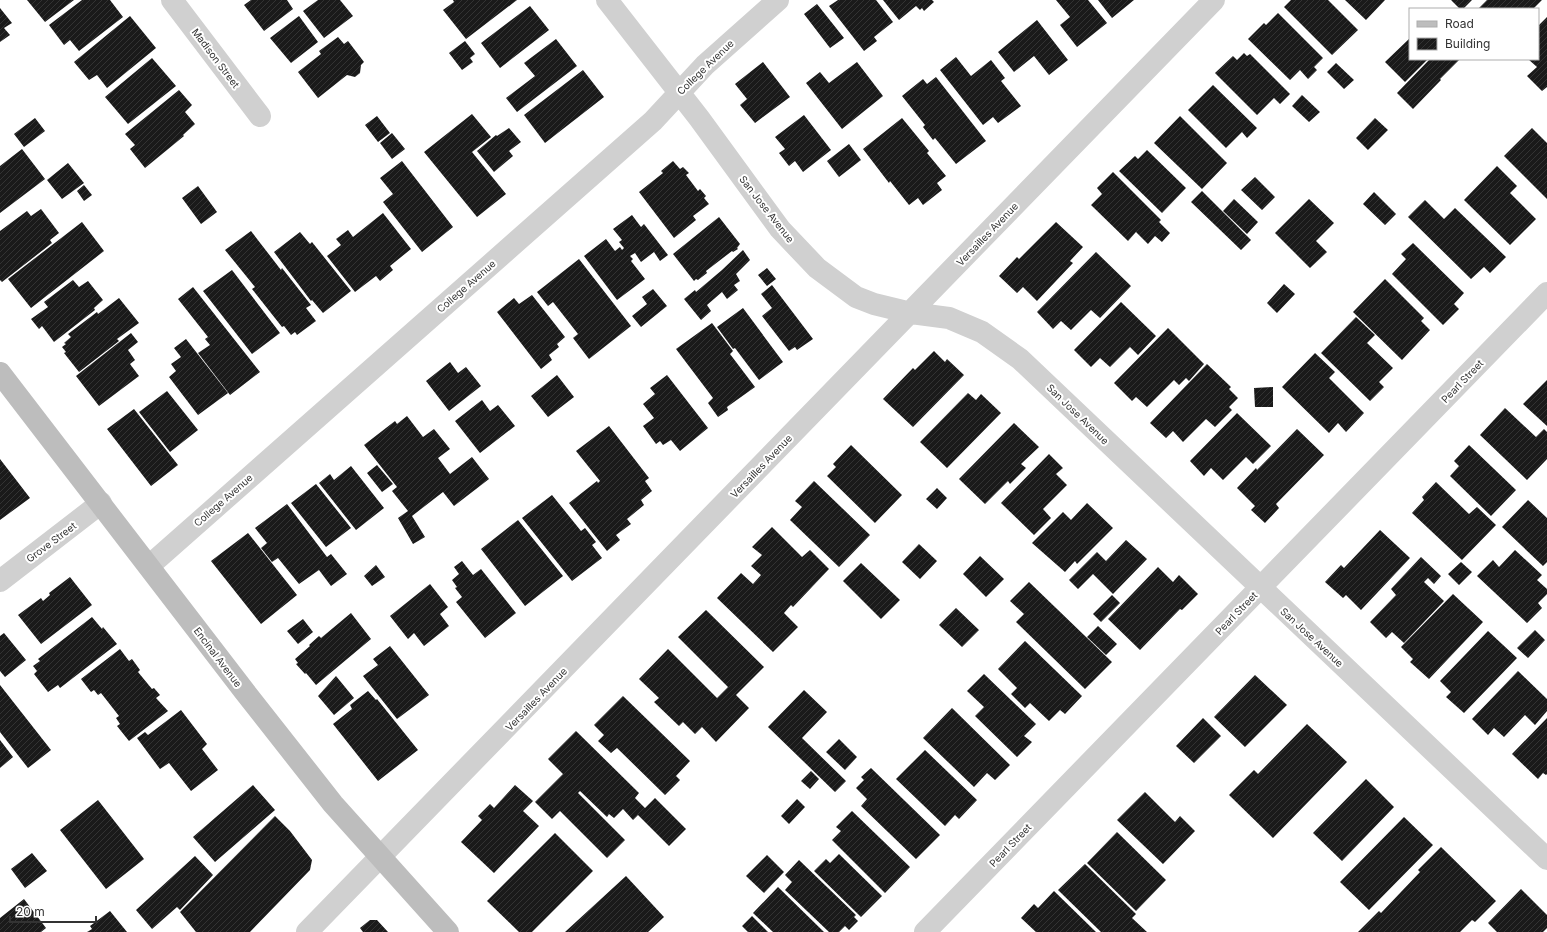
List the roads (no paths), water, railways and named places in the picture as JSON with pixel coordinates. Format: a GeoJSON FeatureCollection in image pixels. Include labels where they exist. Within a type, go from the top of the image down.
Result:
{"type":"FeatureCollection","features":[{"type":"Feature","properties":{"kind":"main road","name":"Encinal Avenue"},"geometry":{"type":"LineString","coordinates":[[0,373],[289,748],[380,858],[448,932]]}},
{"type":"Feature","properties":{"kind":"street","name":"Madison Street"},"geometry":{"type":"LineString","coordinates":[[172,0],[260,116]]}},
{"type":"Feature","properties":{"kind":"street","name":"San Jose Avenue"},"geometry":{"type":"LineString","coordinates":[[607,0],[679,93],[780,229],[816,268],[856,297],[874,304],[949,318],[982,332],[1020,359],[1547,859]]}},
{"type":"Feature","properties":{"kind":"street","name":"College Avenue"},"geometry":{"type":"LineString","coordinates":[[149,566],[647,126],[705,65],[778,0]]}},
{"type":"Feature","properties":{"kind":"street","name":"Versailles Avenue"},"geometry":{"type":"LineString","coordinates":[[307,932],[1214,0]]}},
{"type":"Feature","properties":{"kind":"street","name":"Pearl Street"},"geometry":{"type":"LineString","coordinates":[[925,932],[1547,293]]}},
{"type":"Feature","properties":{"kind":"street","name":"Grove Street"},"geometry":{"type":"LineString","coordinates":[[0,581],[101,503]]}}]}
